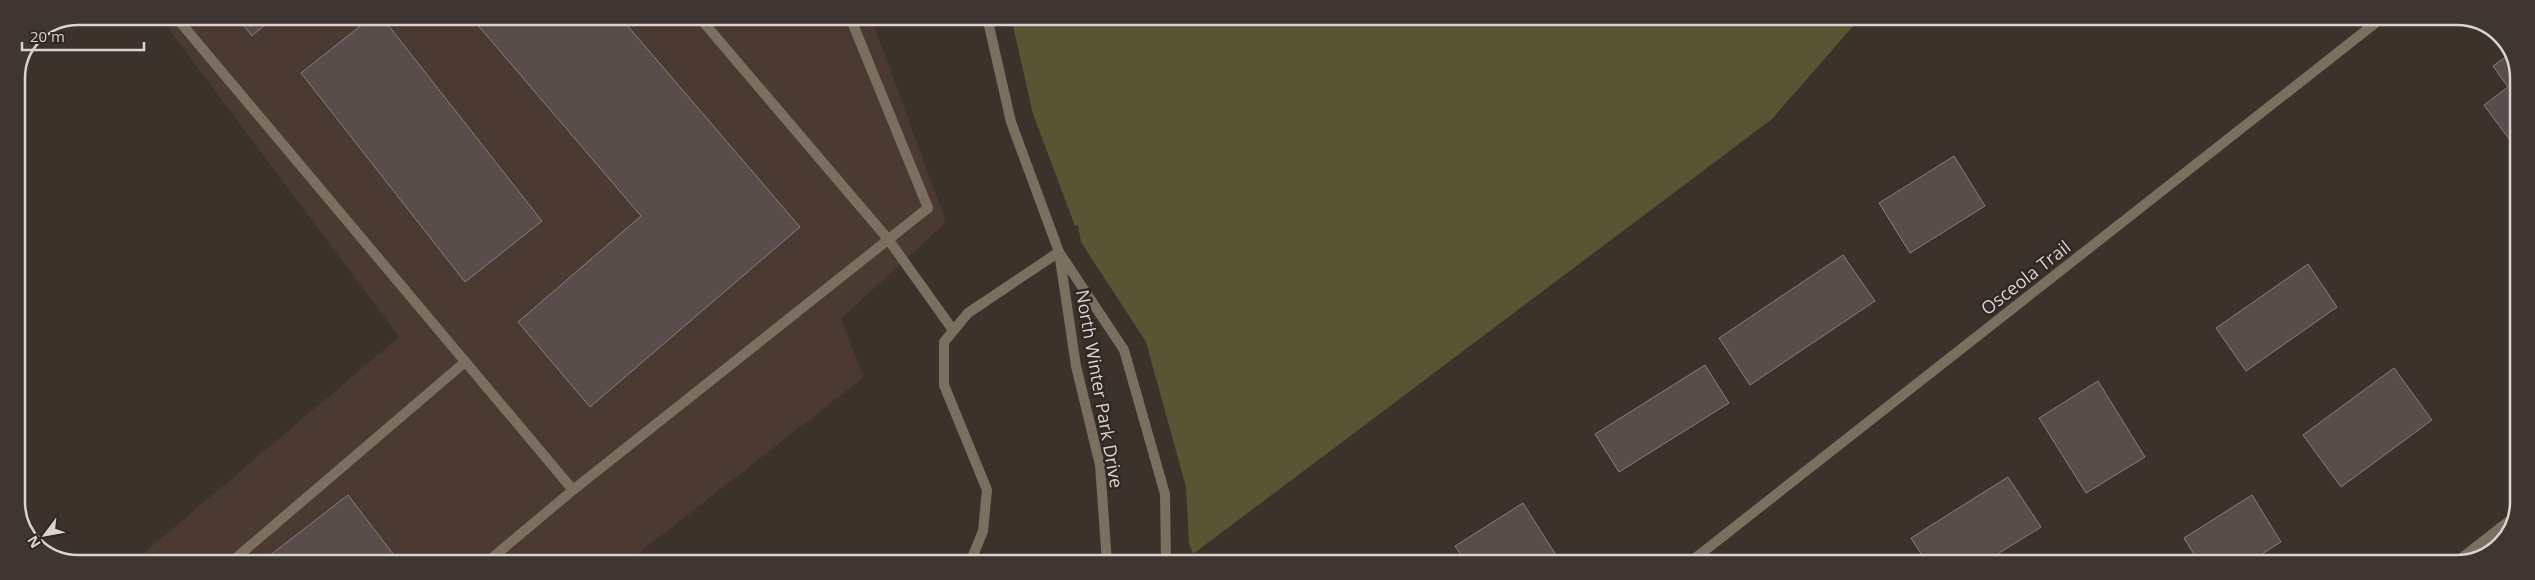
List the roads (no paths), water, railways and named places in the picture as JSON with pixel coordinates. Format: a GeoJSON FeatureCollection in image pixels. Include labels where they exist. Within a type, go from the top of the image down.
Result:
{"type":"FeatureCollection","features":[{"type":"Feature","properties":{"kind":"street"},"geometry":{"type":"LineString","coordinates":[[183,25],[573,490]]}},
{"type":"Feature","properties":{"kind":"street"},"geometry":{"type":"LineString","coordinates":[[705,25],[888,239],[953,330]]}},
{"type":"Feature","properties":{"kind":"street"},"geometry":{"type":"LineString","coordinates":[[496,555],[573,490],[928,208],[853,25]]}},
{"type":"Feature","properties":{"kind":"street","name":"North Winter Park Drive"},"geometry":{"type":"LineString","coordinates":[[989,25],[1011,122],[1059,252],[1076,366],[1100,464],[1106,555]]}},
{"type":"Feature","properties":{"kind":"street","name":"Osceola Trail"},"geometry":{"type":"LineString","coordinates":[[1699,555],[2374,25]]}},
{"type":"Feature","properties":{"kind":"street"},"geometry":{"type":"LineString","coordinates":[[973,555],[983,532],[987,490],[944,386],[944,342],[968,313],[1059,252]]}},
{"type":"Feature","properties":{"kind":"street","name":"North Winter Park Drive"},"geometry":{"type":"LineString","coordinates":[[1059,252],[1124,350],[1164,494],[1166,555]]}},
{"type":"Feature","properties":{"kind":"street"},"geometry":{"type":"LineString","coordinates":[[239,555],[465,362]]}},
{"type":"Feature","properties":{"kind":"street"},"geometry":{"type":"LineString","coordinates":[[2467,554],[2505,525]]}}]}
